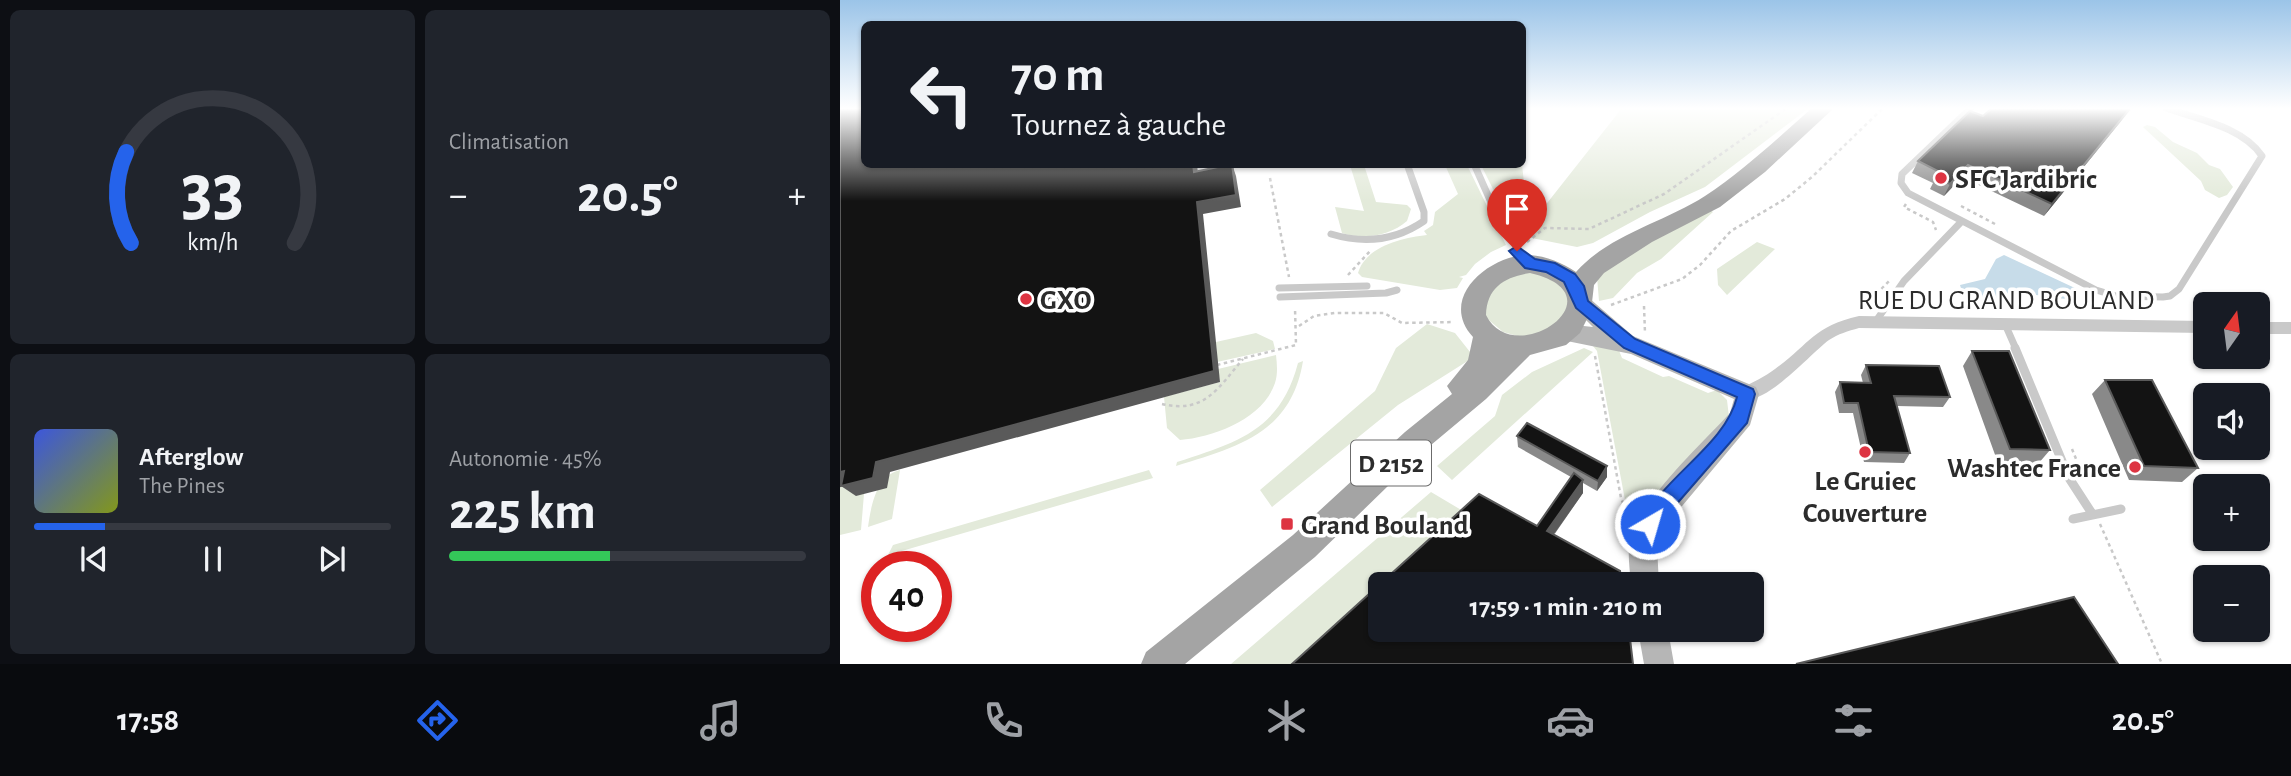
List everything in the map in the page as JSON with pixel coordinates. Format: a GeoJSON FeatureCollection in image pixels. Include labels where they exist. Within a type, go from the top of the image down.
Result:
{"type":"FeatureCollection","features":[{"type":"Feature","properties":{"kind":"main road"},"geometry":{"type":"LineString","coordinates":[[1775,148],[1757,167],[1712,202],[1644,236],[1595,267],[1582,282],[1577,319],[1565,333],[1546,342],[1522,345],[1497,340],[1476,320],[1473,311],[1475,293],[1480,285],[1501,269],[1532,261],[1585,259],[1636,228],[1704,194],[1786,139]]}},
{"type":"Feature","properties":{"kind":"main road"},"geometry":{"type":"LineString","coordinates":[[1532,261],[1570,278],[1581,300]]}},
{"type":"Feature","properties":{"kind":"main road","name":"D 2152"},"geometry":{"type":"LineString","coordinates":[[1259,580],[1296,537],[1377,456],[1476,371],[1486,351],[1487,333]]}},
{"type":"Feature","properties":{"kind":"main road","name":"D 2152"},"geometry":{"type":"LineString","coordinates":[[1158,664],[1304,546],[1415,441],[1476,391],[1522,345]]}},
{"type":"Feature","properties":{"kind":"street"},"geometry":{"type":"LineString","coordinates":[[1581,300],[1638,342],[1747,394],[1741,418],[1650,524],[1643,547],[1644,572]]}},
{"type":"Feature","properties":{"kind":"street","name":"RUE DU GRAND BOULAND"},"geometry":{"type":"LineString","coordinates":[[1747,394],[1780,374],[1832,328],[1876,321],[2193,327]]}},
{"type":"Feature","properties":{"kind":"street"},"geometry":{"type":"LineString","coordinates":[[2270,328],[2291,328]]}},
{"type":"Feature","properties":{"kind":"street"},"geometry":{"type":"LineString","coordinates":[[1565,333],[1638,342]]}},
{"type":"Feature","properties":{"kind":"street"},"geometry":{"type":"LineString","coordinates":[[1655,642],[1659,664]]}},
{"type":"Feature","properties":{"kind":"lane"},"geometry":{"type":"LineString","coordinates":[[1939,139],[1902,174],[1903,188],[1962,221],[2107,293],[2124,297],[2170,296],[2179,289],[2262,156],[2260,150],[2246,139]]}},
{"type":"Feature","properties":{"kind":"lane"},"geometry":{"type":"LineString","coordinates":[[1331,234],[1364,242],[1403,233],[1424,222],[1424,212],[1408,168]]}},
{"type":"Feature","properties":{"kind":"lane"},"geometry":{"type":"LineString","coordinates":[[1476,168],[1504,232],[1532,261]]}},
{"type":"Feature","properties":{"kind":"lane"},"geometry":{"type":"LineString","coordinates":[[1876,321],[1883,307],[1901,286],[1962,221]]}},
{"type":"Feature","properties":{"kind":"lane"},"geometry":{"type":"LineString","coordinates":[[1367,286],[1290,286],[1279,293],[1386,293],[1397,290]]}},
{"type":"Feature","properties":{"kind":"lane"},"geometry":{"type":"LineString","coordinates":[[2005,324],[2069,478],[2094,515]]}},
{"type":"Feature","properties":{"kind":"lane"},"geometry":{"type":"LineString","coordinates":[[2073,519],[2121,509]]}},
{"type":"Feature","properties":{"kind":"path"},"geometry":{"type":"LineString","coordinates":[[1532,261],[1545,228],[1589,229],[1664,194],[1743,139]]}},
{"type":"Feature","properties":{"kind":"path"},"geometry":{"type":"LineString","coordinates":[[1611,305],[1682,279],[1700,265],[1731,230],[1785,199],[1852,139]]}},
{"type":"Feature","properties":{"kind":"path"},"geometry":{"type":"LineString","coordinates":[[1914,196],[1904,206],[1933,222],[1937,230],[1935,234]]}},
{"type":"Feature","properties":{"kind":"path"},"geometry":{"type":"LineString","coordinates":[[1959,205],[1995,224]]}},
{"type":"Feature","properties":{"kind":"path"},"geometry":{"type":"LineString","coordinates":[[1862,309],[1899,271]]}},
{"type":"Feature","properties":{"kind":"path"},"geometry":{"type":"LineString","coordinates":[[1638,342],[1644,306]]}},
{"type":"Feature","properties":{"kind":"path"},"geometry":{"type":"LineString","coordinates":[[1297,327],[1314,316],[1335,313],[1384,313],[1402,323],[1454,322]]}},
{"type":"Feature","properties":{"kind":"path"},"geometry":{"type":"LineString","coordinates":[[1594,350],[1621,498],[1626,511],[1650,524]]}},
{"type":"Feature","properties":{"kind":"path"},"geometry":{"type":"LineString","coordinates":[[1162,404],[1177,410],[1207,399],[1223,386],[1230,373],[1243,359]]}},
{"type":"Feature","properties":{"kind":"path"},"geometry":{"type":"LineString","coordinates":[[2094,515],[2101,525],[2162,664]]}},
{"type":"Feature","properties":{"kind":"green space"},"geometry":{"type":"Polygon","coordinates":[[[1598,139],[1768,139],[1705,187],[1650,212],[1593,243],[1577,247],[1522,236],[1504,208],[1544,207],[1598,139]]]}},
{"type":"Feature","properties":{"kind":"green space"},"geometry":{"type":"Polygon","coordinates":[[[2156,139],[2169,139],[2197,153],[2209,165],[2220,169],[2233,187],[2227,195],[2219,198],[2205,190],[2201,181],[2156,139]]]}},
{"type":"Feature","properties":{"kind":"green space"},"geometry":{"type":"Polygon","coordinates":[[[1351,168],[1365,168],[1376,202],[1407,205],[1411,209],[1407,221],[1393,230],[1359,236],[1342,233],[1335,207],[1364,211],[1351,168]]]}},
{"type":"Feature","properties":{"kind":"green space"},"geometry":{"type":"Polygon","coordinates":[[[1446,168],[1468,168],[1506,245],[1491,252],[1466,275],[1459,277],[1463,278],[1457,288],[1440,290],[1362,277],[1358,273],[1369,256],[1386,245],[1427,235],[1424,231],[1433,225],[1435,212],[1458,194],[1446,168]]]}},
{"type":"Feature","properties":{"kind":"green space"},"geometry":{"type":"Polygon","coordinates":[[[1482,168],[1522,168],[1525,191],[1497,197],[1482,168]]]}},
{"type":"Feature","properties":{"kind":"green space"},"geometry":{"type":"Polygon","coordinates":[[[1708,208],[1713,212],[1661,259],[1637,273],[1613,298],[1599,301],[1597,277],[1614,260],[1708,208]]]}},
{"type":"Feature","properties":{"kind":"green space"},"geometry":{"type":"Polygon","coordinates":[[[1757,242],[1775,249],[1727,295],[1718,285],[1717,269],[1757,242]]]}},
{"type":"Feature","properties":{"kind":"green space"},"geometry":{"type":"Polygon","coordinates":[[[1515,272],[1545,273],[1567,290],[1569,308],[1550,331],[1521,337],[1503,332],[1484,316],[1484,294],[1515,272]]]}},
{"type":"Feature","properties":{"kind":"green space"},"geometry":{"type":"Polygon","coordinates":[[[1427,324],[1455,333],[1474,357],[1398,405],[1272,507],[1260,490],[1375,391],[1396,348],[1427,324]]]}},
{"type":"Feature","properties":{"kind":"green space"},"geometry":{"type":"Polygon","coordinates":[[[1256,333],[1273,341],[1275,349],[1217,362],[1216,342],[1256,333]]]}},
{"type":"Feature","properties":{"kind":"green space"},"geometry":{"type":"Polygon","coordinates":[[[1589,341],[1618,348],[1622,358],[1663,377],[1669,376],[1708,393],[1717,390],[1727,400],[1729,417],[1646,509],[1625,500],[1597,351],[1589,341]]]}},
{"type":"Feature","properties":{"kind":"green space"},"geometry":{"type":"Polygon","coordinates":[[[1584,348],[1593,352],[1452,480],[1437,466],[1495,416],[1502,395],[1532,372],[1584,348]]]}},
{"type":"Feature","properties":{"kind":"green space"},"geometry":{"type":"Polygon","coordinates":[[[1276,355],[1275,383],[1269,396],[1249,416],[1208,435],[1180,440],[1167,428],[1164,397],[1220,382],[1218,369],[1276,355]]]}},
{"type":"Feature","properties":{"kind":"green space"},"geometry":{"type":"Polygon","coordinates":[[[1303,361],[1297,386],[1287,406],[1274,421],[1240,444],[1176,466],[1177,462],[1237,440],[1268,419],[1290,386],[1298,363],[1303,361]]]}},
{"type":"Feature","properties":{"kind":"green space"},"geometry":{"type":"Polygon","coordinates":[[[900,470],[892,519],[868,527],[873,501],[880,485],[885,478],[900,470]]]}},
{"type":"Feature","properties":{"kind":"green space"},"geometry":{"type":"Polygon","coordinates":[[[1149,470],[1153,478],[902,551],[890,551],[893,545],[1149,470]]]}},
{"type":"Feature","properties":{"kind":"green space"},"geometry":{"type":"Polygon","coordinates":[[[859,481],[864,494],[861,530],[840,535],[840,486],[859,481]]]}},
{"type":"Feature","properties":{"kind":"green space"},"geometry":{"type":"Polygon","coordinates":[[[1431,492],[1468,514],[1396,572],[1368,572],[1368,597],[1302,664],[1231,664],[1431,492]]]}},
{"type":"Feature","properties":{"kind":"water"},"geometry":{"type":"Polygon","coordinates":[[[2004,255],[2077,289],[2079,297],[2063,299],[2035,295],[1990,299],[1963,295],[1960,285],[1985,279],[1996,259],[2004,255]]]}},
{"type":"Feature","properties":{"kind":"building","name":"GXO"},"geometry":{"type":"Polygon","coordinates":[[[840,139],[861,139],[861,168],[1194,168],[1194,172],[1233,168],[1236,195],[1197,202],[1214,371],[876,462],[873,478],[841,486],[844,471],[840,472],[840,139]]]}},
{"type":"Feature","properties":{"kind":"building"},"geometry":{"type":"Polygon","coordinates":[[[1941,139],[2105,139],[2052,204],[1968,165],[1950,184],[1936,177],[1940,172],[1918,161],[1941,139]]]}},
{"type":"Feature","properties":{"kind":"building"},"geometry":{"type":"Polygon","coordinates":[[[1972,351],[2009,351],[2050,450],[2010,449],[1972,351]]]}},
{"type":"Feature","properties":{"kind":"building"},"geometry":{"type":"Polygon","coordinates":[[[1866,365],[1939,366],[1950,397],[1894,396],[1910,453],[1869,452],[1858,403],[1844,403],[1840,382],[1871,383],[1866,365]]]}},
{"type":"Feature","properties":{"kind":"building"},"geometry":{"type":"Polygon","coordinates":[[[2105,380],[2152,380],[2198,468],[2144,466],[2105,380]]]}},
{"type":"Feature","properties":{"kind":"building"},"geometry":{"type":"Polygon","coordinates":[[[1527,423],[1607,466],[1598,481],[1517,436],[1527,423]]]}},
{"type":"Feature","properties":{"kind":"building"},"geometry":{"type":"Polygon","coordinates":[[[1574,473],[1583,480],[1547,531],[1620,572],[1393,572],[1479,494],[1537,526],[1574,473]]]}},
{"type":"Feature","properties":{"kind":"building"},"geometry":{"type":"Polygon","coordinates":[[[1368,595],[1368,642],[1630,642],[1633,664],[1292,664],[1368,595]]]}},
{"type":"Feature","properties":{"kind":"building"},"geometry":{"type":"Polygon","coordinates":[[[2074,597],[2118,664],[1796,664],[2074,597]]]}},
{"type":"Feature","properties":{"kind":"place","name":"SFC Jardibric"},"geometry":{"type":"Point","coordinates":[1941,178]}},
{"type":"Feature","properties":{"kind":"place","name":"GXO"},"geometry":{"type":"Point","coordinates":[1026,299]}},
{"type":"Feature","properties":{"kind":"place","name":"Le Gruiec Couverture"},"geometry":{"type":"Point","coordinates":[1865,452]}},
{"type":"Feature","properties":{"kind":"place","name":"Washtec France"},"geometry":{"type":"Point","coordinates":[2135,467]}},
{"type":"Feature","properties":{"kind":"place","name":"Grand Bouland"},"geometry":{"type":"Point","coordinates":[1287,524]}},
{"type":"Feature","properties":{"kind":"route"},"geometry":{"type":"LineString","coordinates":[[1517,251],[1530,264],[1549,267],[1570,278],[1576,286],[1581,304],[1630,344],[1747,394],[1741,418],[1650,524]]}}]}
